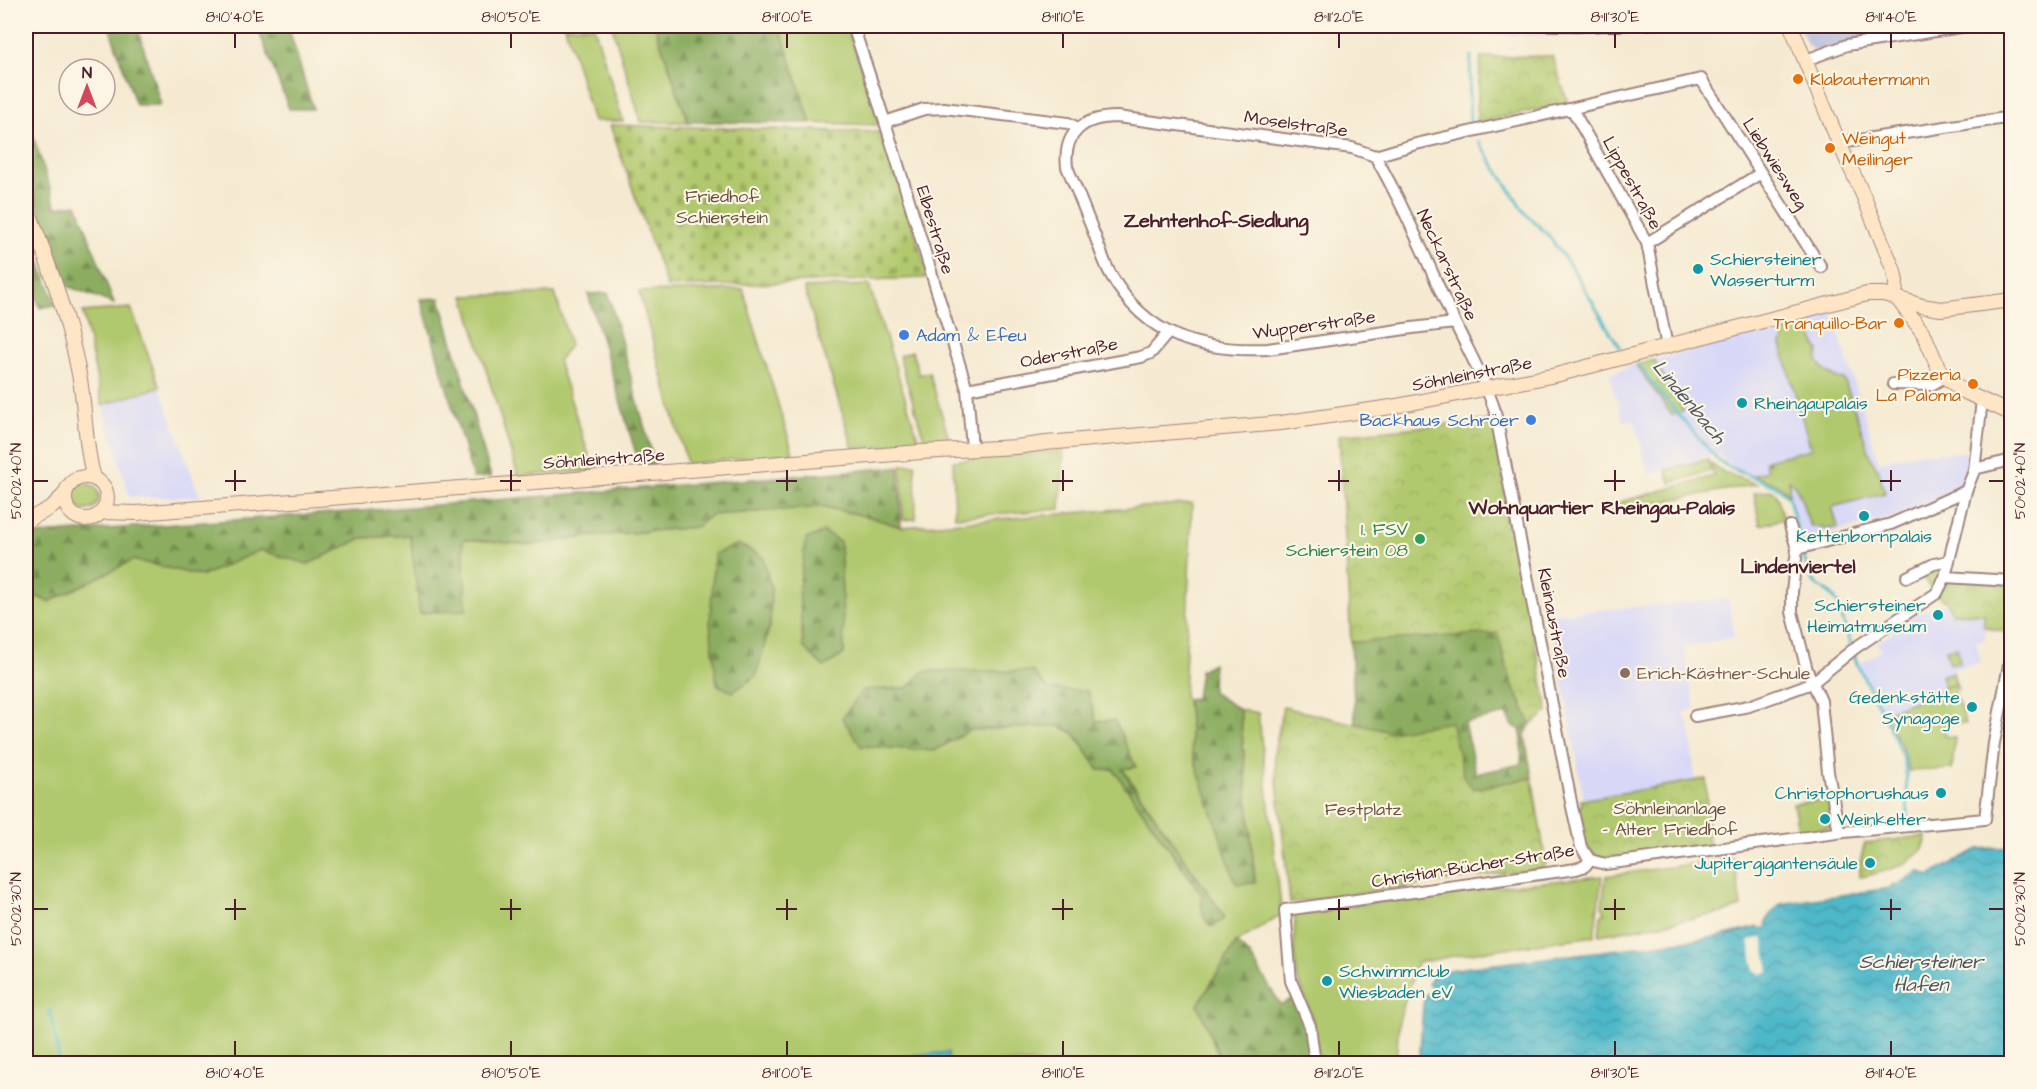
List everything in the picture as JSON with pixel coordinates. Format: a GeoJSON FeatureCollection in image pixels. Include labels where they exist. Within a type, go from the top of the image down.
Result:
{"type":"FeatureCollection","features":[{"type":"Feature","properties":{"kind":"street","name":"Elbestraße"},"geometry":{"type":"LineString","coordinates":[[853,26],[967,389],[972,448]]}},
{"type":"Feature","properties":{"kind":"street"},"geometry":{"type":"LineString","coordinates":[[1791,26],[1894,271],[1895,298],[1909,312],[1924,334],[1938,367],[1955,386],[2012,414]]}},
{"type":"Feature","properties":{"kind":"street"},"geometry":{"type":"LineString","coordinates":[[1806,60],[1847,45],[1967,26]]}},
{"type":"Feature","properties":{"kind":"street","name":"Liebwiesweg"},"geometry":{"type":"LineString","coordinates":[[1572,108],[1701,79],[1821,267]]}},
{"type":"Feature","properties":{"kind":"street"},"geometry":{"type":"LineString","coordinates":[[885,122],[924,108],[944,108],[1068,123],[1078,128]]}},
{"type":"Feature","properties":{"kind":"street"},"geometry":{"type":"LineString","coordinates":[[1375,156],[1416,144],[1572,108]]}},
{"type":"Feature","properties":{"kind":"street","name":"Lippestraße"},"geometry":{"type":"LineString","coordinates":[[1572,108],[1647,243],[1667,347]]}},
{"type":"Feature","properties":{"kind":"street","name":"Moselstraße"},"geometry":{"type":"LineString","coordinates":[[1078,128],[1094,120],[1117,117],[1336,146],[1361,150],[1375,156]]}},
{"type":"Feature","properties":{"kind":"street"},"geometry":{"type":"LineString","coordinates":[[1839,143],[2010,117],[2012,137]]}},
{"type":"Feature","properties":{"kind":"street","name":"Wupperstraße"},"geometry":{"type":"LineString","coordinates":[[1078,128],[1068,142],[1067,167],[1106,266],[1131,303],[1154,324],[1168,333],[1214,347],[1268,350],[1455,323]]}},
{"type":"Feature","properties":{"kind":"street","name":"Neckarstraße"},"geometry":{"type":"LineString","coordinates":[[1375,156],[1393,187],[1487,390]]}},
{"type":"Feature","properties":{"kind":"street"},"geometry":{"type":"LineString","coordinates":[[1647,243],[1761,173]]}},
{"type":"Feature","properties":{"kind":"street"},"geometry":{"type":"LineString","coordinates":[[26,204],[64,310],[83,394],[87,440],[94,478]]}},
{"type":"Feature","properties":{"kind":"street","name":"Söhnleinstraße"},"geometry":{"type":"LineString","coordinates":[[101,512],[123,514],[995,447],[1014,442],[1046,443],[1281,423],[1370,411],[1556,375],[1863,295],[1878,293],[1941,309],[2012,300]]}},
{"type":"Feature","properties":{"kind":"street"},"geometry":{"type":"LineString","coordinates":[[1924,334],[1928,321],[1941,309]]}},
{"type":"Feature","properties":{"kind":"street","name":"Oderstraße"},"geometry":{"type":"LineString","coordinates":[[967,389],[1141,357],[1151,353],[1168,333]]}},
{"type":"Feature","properties":{"kind":"street"},"geometry":{"type":"LineString","coordinates":[[1893,384],[1931,385],[1946,377]]}},
{"type":"Feature","properties":{"kind":"street","name":"Kleinaustraße"},"geometry":{"type":"LineString","coordinates":[[1487,390],[1500,431],[1572,807],[1581,847],[1590,860]]}},
{"type":"Feature","properties":{"kind":"street"},"geometry":{"type":"LineString","coordinates":[[1695,716],[1749,706],[1812,683],[1852,650],[1932,598],[1939,591],[1945,578],[1966,491],[1974,469],[1982,400]]}},
{"type":"Feature","properties":{"kind":"street"},"geometry":{"type":"LineString","coordinates":[[70,512],[26,521],[52,507],[65,494],[68,486],[78,478],[83,467],[87,440]]}},
{"type":"Feature","properties":{"kind":"street"},"geometry":{"type":"LineString","coordinates":[[1974,469],[2012,460]]}},
{"type":"Feature","properties":{"kind":"street"},"geometry":{"type":"LineString","coordinates":[[65,494],[70,512],[78,518],[88,519],[101,512],[106,504],[107,494],[101,483],[94,478],[78,478]]}},
{"type":"Feature","properties":{"kind":"street"},"geometry":{"type":"LineString","coordinates":[[1801,548],[1891,524],[1966,491]]}},
{"type":"Feature","properties":{"kind":"street","name":"Söhnleinstraße"},"geometry":{"type":"LineString","coordinates":[[107,494],[121,506],[144,512]]}},
{"type":"Feature","properties":{"kind":"street"},"geometry":{"type":"LineString","coordinates":[[1790,526],[1801,548],[1791,602],[1807,670],[1821,701],[1827,763],[1839,829]]}},
{"type":"Feature","properties":{"kind":"street"},"geometry":{"type":"LineString","coordinates":[[1907,577],[1934,564],[1949,561]]}},
{"type":"Feature","properties":{"kind":"street"},"geometry":{"type":"LineString","coordinates":[[1945,578],[2012,581]]}},
{"type":"Feature","properties":{"kind":"street","name":"Christian-Bücher-Straße"},"geometry":{"type":"LineString","coordinates":[[1315,1064],[1310,1026],[1291,981],[1285,910],[1576,869],[1585,866],[1590,860],[1605,864],[1839,829],[1985,819],[1994,743],[2012,649]]}},
{"type":"Feature","properties":{"kind":"shaded area"},"geometry":{"type":"Polygon","coordinates":[[[1366,26],[1799,26],[1675,33],[1471,35],[1366,26]]]}},
{"type":"Feature","properties":{"kind":"shaded area"},"geometry":{"type":"Polygon","coordinates":[[[1799,26],[1947,26],[1815,51],[1807,45],[1799,26]]]}},
{"type":"Feature","properties":{"kind":"shaded area"},"geometry":{"type":"Polygon","coordinates":[[[1832,312],[1879,462],[1925,451],[1925,453],[1970,452],[1965,482],[1947,495],[1893,517],[1802,540],[1787,487],[1733,468],[1717,453],[1701,457],[1702,460],[1649,475],[1634,420],[1623,422],[1609,374],[1636,365],[1673,414],[1684,411],[1654,360],[1832,312]]]}},
{"type":"Feature","properties":{"kind":"shaded area"},"geometry":{"type":"Polygon","coordinates":[[[160,387],[200,497],[130,497],[102,405],[160,387]]]}},
{"type":"Feature","properties":{"kind":"shaded area","name":"Erich-Kästner-Schule"},"geometry":{"type":"Polygon","coordinates":[[[1729,599],[1734,637],[1684,647],[1695,709],[1684,712],[1686,721],[1690,725],[1695,781],[1584,799],[1550,614],[1729,599]]]}},
{"type":"Feature","properties":{"kind":"shaded area"},"geometry":{"type":"Polygon","coordinates":[[[1948,603],[1984,614],[1985,640],[1976,641],[1981,662],[1953,670],[1958,689],[1954,690],[1966,724],[1946,722],[1945,736],[1955,737],[1952,769],[1909,771],[1901,745],[1859,664],[1881,651],[1877,643],[1906,623],[1905,621],[1923,611],[1948,603]]]}},
{"type":"Feature","properties":{"kind":"green space"},"geometry":{"type":"Polygon","coordinates":[[[109,26],[137,26],[161,105],[136,105],[109,26]]]}},
{"type":"Feature","properties":{"kind":"green space"},"geometry":{"type":"Polygon","coordinates":[[[257,26],[288,26],[313,109],[289,109],[257,26]]]}},
{"type":"Feature","properties":{"kind":"green space"},"geometry":{"type":"Polygon","coordinates":[[[565,26],[594,26],[623,121],[593,121],[565,26]]]}},
{"type":"Feature","properties":{"kind":"green space"},"geometry":{"type":"Polygon","coordinates":[[[612,26],[655,26],[688,122],[641,122],[612,26]]]}},
{"type":"Feature","properties":{"kind":"green space"},"geometry":{"type":"Polygon","coordinates":[[[655,26],[779,26],[811,123],[688,122],[655,26]]]}},
{"type":"Feature","properties":{"kind":"green space"},"geometry":{"type":"Polygon","coordinates":[[[779,26],[847,26],[880,125],[811,123],[779,26]]]}},
{"type":"Feature","properties":{"kind":"green space"},"geometry":{"type":"Polygon","coordinates":[[[1552,56],[1568,103],[1476,123],[1481,57],[1552,56]]]}},
{"type":"Feature","properties":{"kind":"green space"},"geometry":{"type":"Polygon","coordinates":[[[26,114],[56,207],[77,204],[114,304],[67,286],[26,173],[26,114]]]}},
{"type":"Feature","properties":{"kind":"green space","name":"Friedhof Schierstein"},"geometry":{"type":"Polygon","coordinates":[[[610,125],[879,132],[884,136],[928,274],[924,278],[667,287],[610,125]]]}},
{"type":"Feature","properties":{"kind":"green space"},"geometry":{"type":"Polygon","coordinates":[[[26,223],[56,305],[40,308],[26,271],[26,223]]]}},
{"type":"Feature","properties":{"kind":"green space"},"geometry":{"type":"Polygon","coordinates":[[[869,285],[920,444],[853,448],[804,288],[869,285]]]}},
{"type":"Feature","properties":{"kind":"green space"},"geometry":{"type":"Polygon","coordinates":[[[743,289],[793,453],[687,464],[639,292],[743,289]]]}},
{"type":"Feature","properties":{"kind":"green space"},"geometry":{"type":"Polygon","coordinates":[[[555,293],[570,345],[558,361],[594,471],[518,476],[464,296],[555,293]]]}},
{"type":"Feature","properties":{"kind":"green space"},"geometry":{"type":"Polygon","coordinates":[[[608,293],[655,466],[640,467],[588,294],[608,293]]]}},
{"type":"Feature","properties":{"kind":"green space"},"geometry":{"type":"Polygon","coordinates":[[[440,298],[491,477],[473,478],[421,299],[440,298]]]}},
{"type":"Feature","properties":{"kind":"green space"},"geometry":{"type":"Polygon","coordinates":[[[131,308],[160,387],[102,405],[83,312],[131,308]]]}},
{"type":"Feature","properties":{"kind":"green space"},"geometry":{"type":"Polygon","coordinates":[[[1810,317],[1813,338],[1819,352],[1817,361],[1829,373],[1844,379],[1885,493],[1832,507],[1838,527],[1827,529],[1811,526],[1798,490],[1789,480],[1789,495],[1780,486],[1753,475],[1767,471],[1765,461],[1769,463],[1767,460],[1811,449],[1781,344],[1784,340],[1785,324],[1810,317]]]}},
{"type":"Feature","properties":{"kind":"green space"},"geometry":{"type":"Polygon","coordinates":[[[912,351],[919,375],[929,372],[950,442],[926,445],[899,356],[912,351]]]}},
{"type":"Feature","properties":{"kind":"green space"},"geometry":{"type":"Polygon","coordinates":[[[1654,360],[1684,411],[1672,415],[1636,365],[1654,360]]]}},
{"type":"Feature","properties":{"kind":"green space"},"geometry":{"type":"Polygon","coordinates":[[[1492,420],[1548,712],[1530,725],[1508,672],[1498,633],[1351,642],[1339,435],[1492,420]]]}},
{"type":"Feature","properties":{"kind":"green space"},"geometry":{"type":"Polygon","coordinates":[[[1064,451],[1060,509],[955,517],[953,461],[1064,451]]]}},
{"type":"Feature","properties":{"kind":"green space"},"geometry":{"type":"Polygon","coordinates":[[[1708,459],[1711,471],[1670,483],[1666,470],[1708,459]]]}},
{"type":"Feature","properties":{"kind":"green space"},"geometry":{"type":"Polygon","coordinates":[[[915,464],[916,519],[903,520],[901,465],[915,464]]]}},
{"type":"Feature","properties":{"kind":"green space"},"geometry":{"type":"Polygon","coordinates":[[[1711,464],[1725,473],[1757,484],[1608,512],[1606,506],[1714,476],[1711,464]]]}},
{"type":"Feature","properties":{"kind":"green space"},"geometry":{"type":"Polygon","coordinates":[[[899,467],[901,527],[870,517],[824,507],[711,515],[696,527],[584,537],[533,545],[463,539],[466,610],[420,613],[410,535],[362,538],[308,564],[260,550],[202,576],[133,560],[49,602],[26,592],[26,537],[50,533],[375,510],[899,467]]]}},
{"type":"Feature","properties":{"kind":"green space"},"geometry":{"type":"Polygon","coordinates":[[[86,484],[95,488],[99,497],[95,506],[86,510],[77,506],[73,497],[77,488],[86,484]]]}},
{"type":"Feature","properties":{"kind":"green space"},"geometry":{"type":"Polygon","coordinates":[[[1770,490],[1776,493],[1784,519],[1760,525],[1754,493],[1770,490]]]}},
{"type":"Feature","properties":{"kind":"green space"},"geometry":{"type":"Polygon","coordinates":[[[1192,503],[1184,698],[1187,699],[1192,753],[1255,883],[1240,710],[1258,713],[1282,914],[1236,943],[1198,1005],[1222,1063],[26,1063],[26,592],[49,602],[133,560],[202,576],[260,550],[308,564],[362,538],[411,535],[420,613],[466,609],[462,539],[533,545],[584,537],[696,527],[711,515],[824,507],[870,517],[901,527],[1192,503]],[[840,543],[824,666],[844,654],[840,543]],[[907,688],[863,690],[934,751],[970,730],[1059,726],[1074,733],[1099,770],[1113,769],[1203,896],[1201,906],[1224,916],[1122,768],[1136,767],[1096,721],[1088,691],[907,688]]]}},
{"type":"Feature","properties":{"kind":"green space"},"geometry":{"type":"Polygon","coordinates":[[[824,532],[840,542],[844,654],[824,667],[803,647],[799,588],[806,539],[824,532]]]}},
{"type":"Feature","properties":{"kind":"green space"},"geometry":{"type":"Polygon","coordinates":[[[738,544],[763,557],[771,588],[770,625],[756,676],[733,692],[717,685],[710,623],[714,554],[738,544]]]}},
{"type":"Feature","properties":{"kind":"green space"},"geometry":{"type":"Polygon","coordinates":[[[1938,566],[1941,578],[2011,584],[2011,633],[1984,627],[1984,614],[1951,613],[1948,603],[1932,592],[1922,574],[1938,566]]]}},
{"type":"Feature","properties":{"kind":"green space"},"geometry":{"type":"Polygon","coordinates":[[[1499,633],[1503,656],[1513,687],[1528,716],[1530,725],[1525,735],[1532,778],[1473,789],[1464,778],[1450,722],[1390,732],[1355,722],[1351,642],[1499,633]],[[1507,714],[1464,723],[1476,774],[1521,764],[1520,729],[1513,726],[1507,714]]]}},
{"type":"Feature","properties":{"kind":"green space"},"geometry":{"type":"Polygon","coordinates":[[[1957,647],[1960,662],[1950,664],[1946,649],[1957,647]]]}},
{"type":"Feature","properties":{"kind":"green space"},"geometry":{"type":"Polygon","coordinates":[[[1213,663],[1212,692],[1240,710],[1255,883],[1236,884],[1192,753],[1187,699],[1196,698],[1200,670],[1213,663]]]}},
{"type":"Feature","properties":{"kind":"green space"},"geometry":{"type":"Polygon","coordinates":[[[924,671],[1032,671],[1048,689],[1088,691],[1096,721],[1115,721],[1136,767],[1122,769],[1224,916],[1223,920],[1211,927],[1208,924],[1202,913],[1203,896],[1113,769],[1099,770],[1074,733],[1059,726],[970,730],[934,751],[861,746],[842,718],[863,690],[907,688],[924,671]]]}},
{"type":"Feature","properties":{"kind":"green space"},"geometry":{"type":"Polygon","coordinates":[[[1953,672],[1956,684],[1944,688],[1941,676],[1953,672]]]}},
{"type":"Feature","properties":{"kind":"green space"},"geometry":{"type":"Polygon","coordinates":[[[1956,684],[1958,689],[1954,690],[1966,724],[1946,722],[1945,736],[1955,737],[1952,769],[1909,771],[1901,745],[1883,713],[1956,684]]]}},
{"type":"Feature","properties":{"kind":"green space","name":"Festplatz"},"geometry":{"type":"Polygon","coordinates":[[[1283,707],[1390,732],[1451,722],[1464,778],[1473,789],[1532,778],[1546,863],[1543,868],[1290,903],[1274,753],[1283,707]]]}},
{"type":"Feature","properties":{"kind":"green space","name":"Söhnleinanlage - Alter Friedhof"},"geometry":{"type":"Polygon","coordinates":[[[1706,779],[1708,847],[1615,859],[1595,854],[1585,843],[1577,807],[1582,805],[1581,800],[1706,779]]]}},
{"type":"Feature","properties":{"kind":"green space"},"geometry":{"type":"Polygon","coordinates":[[[1830,799],[1836,827],[1799,832],[1793,804],[1830,799]]]}},
{"type":"Feature","properties":{"kind":"green space"},"geometry":{"type":"Polygon","coordinates":[[[1926,836],[1925,845],[1911,859],[1879,873],[1860,877],[1860,862],[1865,843],[1926,836]]]}},
{"type":"Feature","properties":{"kind":"green space"},"geometry":{"type":"Polygon","coordinates":[[[1734,858],[1741,907],[1722,913],[1599,935],[1601,916],[1605,913],[1602,906],[1606,876],[1734,858]]]}},
{"type":"Feature","properties":{"kind":"green space"},"geometry":{"type":"Polygon","coordinates":[[[1602,876],[1594,936],[1463,954],[1417,963],[1399,1020],[1396,1063],[1320,1063],[1312,1017],[1297,977],[1294,950],[1295,913],[1447,892],[1602,876]]]}},
{"type":"Feature","properties":{"kind":"green space"},"geometry":{"type":"Polygon","coordinates":[[[1236,943],[1249,954],[1281,1005],[1293,998],[1307,1031],[1311,1063],[1222,1063],[1198,1005],[1236,943]]]}},
{"type":"Feature","properties":{"kind":"water","name":"Schiersteiner Hafen"},"geometry":{"type":"Polygon","coordinates":[[[2011,847],[2011,1063],[1419,1064],[1423,1004],[1425,995],[1431,992],[1432,988],[1428,984],[1435,974],[1447,970],[1716,937],[1758,927],[1760,929],[1767,927],[1766,922],[1781,904],[1890,888],[1893,884],[1896,886],[1919,871],[1929,876],[1978,849],[2011,847]]]}},
{"type":"Feature","properties":{"kind":"water"},"geometry":{"type":"Polygon","coordinates":[[[948,1052],[949,1063],[833,1063],[948,1052]]]}},
{"type":"Feature","properties":{"kind":"pier"},"geometry":{"type":"Polygon","coordinates":[[[1763,938],[1769,972],[1759,974],[1755,972],[1749,940],[1763,938]]]}},
{"type":"Feature","properties":{"kind":"waterway","name":"Lindenbach"},"geometry":{"type":"LineString","coordinates":[[1470,123],[1471,56]]}},
{"type":"Feature","properties":{"kind":"waterway","name":"Lindenbach"},"geometry":{"type":"LineString","coordinates":[[1479,142],[1525,213],[1548,235],[1574,271],[1620,347]]}},
{"type":"Feature","properties":{"kind":"waterway","name":"Lindenbach"},"geometry":{"type":"LineString","coordinates":[[1638,365],[1719,461],[1779,488],[1789,498],[1801,545]]}},
{"type":"Feature","properties":{"kind":"waterway","name":"Lindenbach"},"geometry":{"type":"LineString","coordinates":[[1802,551],[1810,576],[1816,584],[1833,596],[1838,604],[1851,646]]}},
{"type":"Feature","properties":{"kind":"waterway","name":"Lindenbach"},"geometry":{"type":"LineString","coordinates":[[1853,652],[1903,758],[1906,771],[1908,819]]}},
{"type":"Feature","properties":{"kind":"waterway"},"geometry":{"type":"LineString","coordinates":[[50,1010],[60,1064]]}},
{"type":"Feature","properties":{"kind":"railway"},"geometry":{"type":"LineString","coordinates":[[1460,26],[1587,30],[1706,26]]}},
{"type":"Feature","properties":{"kind":"place","name":"Klabautermann"},"geometry":{"type":"Point","coordinates":[1798,79]}},
{"type":"Feature","properties":{"kind":"place","name":"Weingut Meilinger"},"geometry":{"type":"Point","coordinates":[1830,148]}},
{"type":"Feature","properties":{"kind":"place","name":"Schiersteiner Wasserturm"},"geometry":{"type":"Point","coordinates":[1698,269]}},
{"type":"Feature","properties":{"kind":"place","name":"Tranquillo-Bar"},"geometry":{"type":"Point","coordinates":[1899,323]}},
{"type":"Feature","properties":{"kind":"place","name":"Adam & Efeu"},"geometry":{"type":"Point","coordinates":[904,335]}},
{"type":"Feature","properties":{"kind":"place","name":"Pizzeria La Paloma"},"geometry":{"type":"Point","coordinates":[1973,384]}},
{"type":"Feature","properties":{"kind":"place","name":"Rheingaupalais"},"geometry":{"type":"Point","coordinates":[1742,403]}},
{"type":"Feature","properties":{"kind":"place","name":"Backhaus Schröer"},"geometry":{"type":"Point","coordinates":[1531,420]}},
{"type":"Feature","properties":{"kind":"place","name":"Kettenbornpalais"},"geometry":{"type":"Point","coordinates":[1864,516]}},
{"type":"Feature","properties":{"kind":"place","name":"1. FSV Schierstein 08"},"geometry":{"type":"Point","coordinates":[1420,539]}},
{"type":"Feature","properties":{"kind":"place","name":"Schiersteiner Heimatmuseum"},"geometry":{"type":"Point","coordinates":[1938,615]}},
{"type":"Feature","properties":{"kind":"place","name":"Erich-Kästner-Schule"},"geometry":{"type":"Point","coordinates":[1625,673]}},
{"type":"Feature","properties":{"kind":"place","name":"Gedenkstätte Synagoge"},"geometry":{"type":"Point","coordinates":[1972,707]}},
{"type":"Feature","properties":{"kind":"place","name":"Christophorushaus"},"geometry":{"type":"Point","coordinates":[1941,793]}},
{"type":"Feature","properties":{"kind":"place","name":"Weinkelter"},"geometry":{"type":"Point","coordinates":[1825,819]}},
{"type":"Feature","properties":{"kind":"place","name":"Jupitergigantensäule"},"geometry":{"type":"Point","coordinates":[1870,863]}},
{"type":"Feature","properties":{"kind":"place","name":"Schwimmclub Wiesbaden eV"},"geometry":{"type":"Point","coordinates":[1327,981]}},
{"type":"Feature","properties":{"kind":"district","name":"Zehntenhof-Siedlung"},"geometry":{"type":"Point","coordinates":[1216,221]}},
{"type":"Feature","properties":{"kind":"district","name":"Wohnquartier Rheingau-Palais"},"geometry":{"type":"Point","coordinates":[1602,508]}},
{"type":"Feature","properties":{"kind":"district","name":"Lindenviertel"},"geometry":{"type":"Point","coordinates":[1798,567]}}]}
